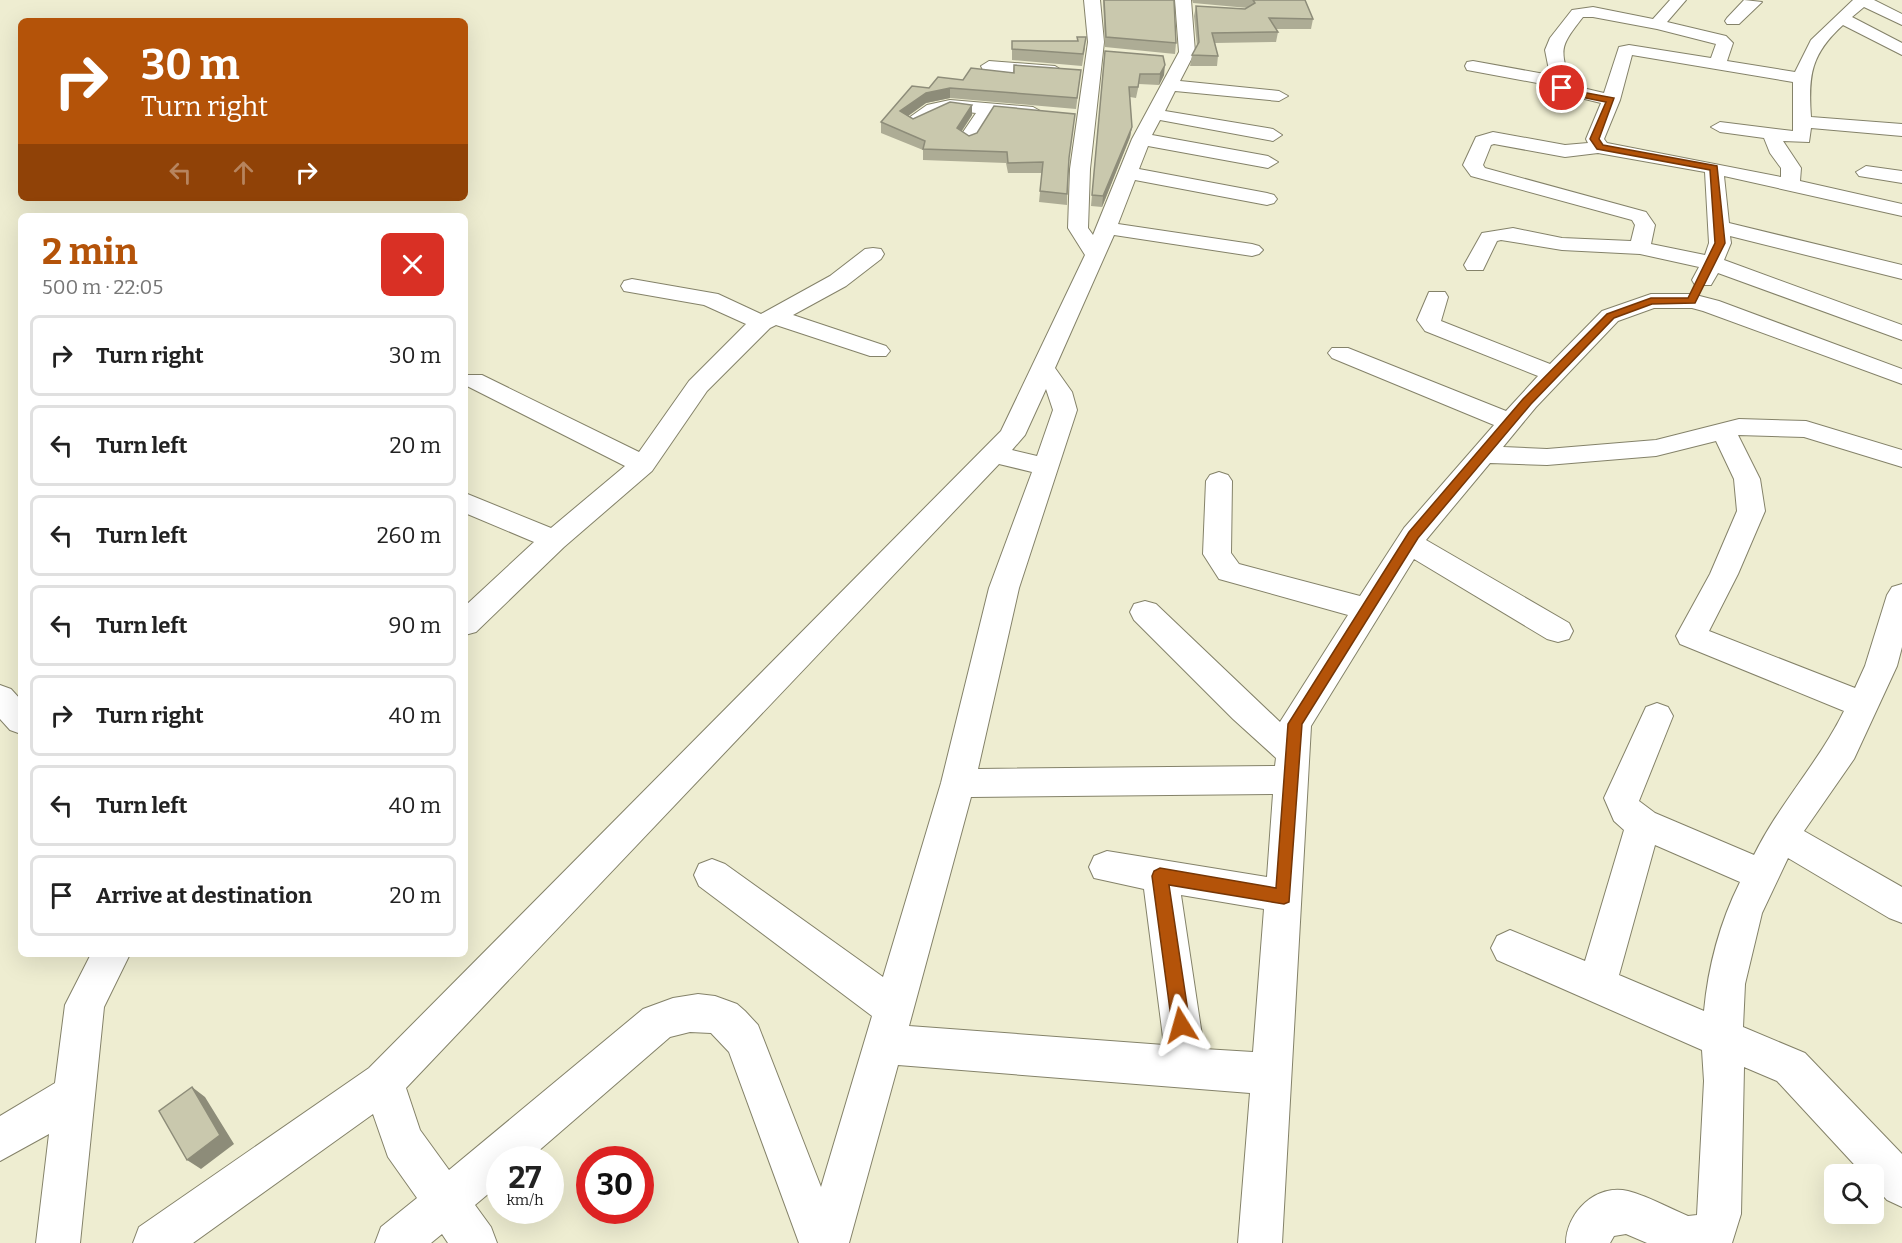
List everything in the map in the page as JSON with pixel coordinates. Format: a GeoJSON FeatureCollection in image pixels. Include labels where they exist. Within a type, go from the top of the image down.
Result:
{"type":"FeatureCollection","features":[{"type":"Feature","properties":{"kind":"street"},"geometry":{"type":"LineString","coordinates":[[1092,0],[1095,53],[1086,117],[1078,228],[1101,241],[1252,250]]}},
{"type":"Feature","properties":{"kind":"street"},"geometry":{"type":"LineString","coordinates":[[1733,21],[1754,2],[1752,0]]}},
{"type":"Feature","properties":{"kind":"street"},"geometry":{"type":"LineString","coordinates":[[1720,127],[1802,138],[1802,78],[1811,50],[1859,1],[1902,20]]}},
{"type":"Feature","properties":{"kind":"street"},"geometry":{"type":"LineString","coordinates":[[1650,2],[1674,4]]}},
{"type":"Feature","properties":{"kind":"street"},"geometry":{"type":"LineString","coordinates":[[1656,24],[1674,4]]}},
{"type":"Feature","properties":{"kind":"street"},"geometry":{"type":"LineString","coordinates":[[154,1243],[383,1082],[1012,435],[1101,241],[1171,68],[1187,52],[1188,6]]}},
{"type":"Feature","properties":{"kind":"street"},"geometry":{"type":"LineString","coordinates":[[1611,100],[1566,91],[1561,82],[1553,50],[1558,38],[1574,15],[1593,12],[1719,39],[1725,43],[1718,62]]}},
{"type":"Feature","properties":{"kind":"street"},"geometry":{"type":"LineString","coordinates":[[1842,18],[1902,50]]}},
{"type":"Feature","properties":{"kind":"street"},"geometry":{"type":"LineString","coordinates":[[1600,147],[1595,139],[1611,100],[1625,51],[1718,62],[1802,78]]}},
{"type":"Feature","properties":{"kind":"street"},"geometry":{"type":"LineString","coordinates":[[1095,53],[1117,55]]}},
{"type":"Feature","properties":{"kind":"street"},"geometry":{"type":"LineString","coordinates":[[989,66],[1093,74]]}},
{"type":"Feature","properties":{"kind":"street"},"geometry":{"type":"LineString","coordinates":[[1473,66],[1561,82]]}},
{"type":"Feature","properties":{"kind":"street"},"geometry":{"type":"LineString","coordinates":[[1171,68],[1279,96]]}},
{"type":"Feature","properties":{"kind":"street"},"geometry":{"type":"LineString","coordinates":[[912,122],[942,106],[989,107],[1086,117]]}},
{"type":"Feature","properties":{"kind":"street"},"geometry":{"type":"LineString","coordinates":[[968,138],[989,107]]}},
{"type":"Feature","properties":{"kind":"street"},"geometry":{"type":"LineString","coordinates":[[1803,122],[1902,130]]}},
{"type":"Feature","properties":{"kind":"street"},"geometry":{"type":"LineString","coordinates":[[1147,127],[1273,135]]}},
{"type":"Feature","properties":{"kind":"street"},"geometry":{"type":"LineString","coordinates":[[1147,127],[1268,162]]}},
{"type":"Feature","properties":{"kind":"street"},"geometry":{"type":"LineString","coordinates":[[1771,134],[1779,153],[1791,168],[1790,184]]}},
{"type":"Feature","properties":{"kind":"street"},"geometry":{"type":"LineString","coordinates":[[1640,248],[1645,225],[1639,216],[1478,172],[1473,165],[1483,141],[1493,138],[1565,151],[1600,147],[1714,168],[1902,210]]}},
{"type":"Feature","properties":{"kind":"street"},"geometry":{"type":"LineString","coordinates":[[1692,301],[1720,243],[1714,168]]}},
{"type":"Feature","properties":{"kind":"street"},"geometry":{"type":"LineString","coordinates":[[1866,172],[1902,177]]}},
{"type":"Feature","properties":{"kind":"street"},"geometry":{"type":"LineString","coordinates":[[1128,173],[1267,199]]}},
{"type":"Feature","properties":{"kind":"street"},"geometry":{"type":"LineString","coordinates":[[1719,227],[1902,272]]}},
{"type":"Feature","properties":{"kind":"street"},"geometry":{"type":"LineString","coordinates":[[1475,265],[1489,237],[1500,234],[1562,243],[1640,248],[1712,263],[1902,333]]}},
{"type":"Feature","properties":{"kind":"street"},"geometry":{"type":"LineString","coordinates":[[468,621],[554,540],[644,465],[698,386],[767,320],[837,281],[873,254]]}},
{"type":"Feature","properties":{"kind":"street"},"geometry":{"type":"LineString","coordinates":[[632,286],[710,299],[767,320],[878,351]]}},
{"type":"Feature","properties":{"kind":"street"},"geometry":{"type":"LineString","coordinates":[[1437,297],[1428,320],[1433,327],[1554,374]]}},
{"type":"Feature","properties":{"kind":"street"},"geometry":{"type":"LineString","coordinates":[[1260,1243],[1295,724],[1409,543],[1510,422],[1611,316],[1651,301],[1692,301],[1902,377]]}},
{"type":"Feature","properties":{"kind":"street"},"geometry":{"type":"LineString","coordinates":[[1340,353],[1510,422]]}},
{"type":"Feature","properties":{"kind":"street"},"geometry":{"type":"LineString","coordinates":[[827,1243],[958,783],[1004,588],[1065,410],[1060,392],[1043,368]]}},
{"type":"Feature","properties":{"kind":"street"},"geometry":{"type":"LineString","coordinates":[[473,380],[644,465]]}},
{"type":"Feature","properties":{"kind":"street"},"geometry":{"type":"LineString","coordinates":[[1482,454],[1547,457],[1656,448],[1739,427],[1806,429],[1902,459]]}},
{"type":"Feature","properties":{"kind":"street"},"geometry":{"type":"LineString","coordinates":[[1723,430],[1747,479],[1751,511],[1724,574],[1691,636],[1863,705]]}},
{"type":"Feature","properties":{"kind":"street"},"geometry":{"type":"LineString","coordinates":[[993,454],[1047,467]]}},
{"type":"Feature","properties":{"kind":"street"},"geometry":{"type":"LineString","coordinates":[[1219,481],[1217,554],[1229,572],[1367,609]]}},
{"type":"Feature","properties":{"kind":"street"},"geometry":{"type":"LineString","coordinates":[[468,503],[554,540]]}},
{"type":"Feature","properties":{"kind":"street"},"geometry":{"type":"LineString","coordinates":[[1409,543],[1558,631]]}},
{"type":"Feature","properties":{"kind":"street"},"geometry":{"type":"LineString","coordinates":[[1588,1243],[1588,1233],[1602,1215],[1626,1212],[1688,1238],[1713,1236],[1719,1214],[1724,1081],[1722,1038],[1726,984],[1744,912],[1781,836],[1842,749],[1881,666],[1902,595]]}},
{"type":"Feature","properties":{"kind":"street"},"geometry":{"type":"LineString","coordinates":[[1145,612],[1244,710],[1292,767]]}},
{"type":"Feature","properties":{"kind":"street"},"geometry":{"type":"LineString","coordinates":[[0,699],[18,718]]}},
{"type":"Feature","properties":{"kind":"street"},"geometry":{"type":"LineString","coordinates":[[1657,716],[1622,798],[1624,808],[1632,819],[1763,875]]}},
{"type":"Feature","properties":{"kind":"street"},"geometry":{"type":"LineString","coordinates":[[958,783],[1292,767]]}},
{"type":"Feature","properties":{"kind":"street"},"geometry":{"type":"LineString","coordinates":[[1598,985],[1643,824]]}},
{"type":"Feature","properties":{"kind":"street"},"geometry":{"type":"LineString","coordinates":[[1781,836],[1902,906]]}},
{"type":"Feature","properties":{"kind":"street"},"geometry":{"type":"LineString","coordinates":[[1107,867],[1284,896]]}},
{"type":"Feature","properties":{"kind":"street"},"geometry":{"type":"LineString","coordinates":[[712,875],[890,1026],[1186,1068],[1271,1074]]}},
{"type":"Feature","properties":{"kind":"street"},"geometry":{"type":"LineString","coordinates":[[1160,876],[1186,1068]]}},
{"type":"Feature","properties":{"kind":"street"},"geometry":{"type":"LineString","coordinates":[[1510,948],[1791,1067],[1902,1185]]}},
{"type":"Feature","properties":{"kind":"street"},"geometry":{"type":"LineString","coordinates":[[58,1243],[85,1005],[109,957]]}},
{"type":"Feature","properties":{"kind":"street"},"geometry":{"type":"LineString","coordinates":[[397,1243],[657,1023],[675,1016],[700,1013],[723,1018],[744,1039],[821,1243]]}},
{"type":"Feature","properties":{"kind":"street"},"geometry":{"type":"LineString","coordinates":[[383,1082],[403,1142],[475,1243]]}},
{"type":"Feature","properties":{"kind":"street"},"geometry":{"type":"LineString","coordinates":[[0,1140],[74,1095]]}},
{"type":"Feature","properties":{"kind":"building"},"geometry":{"type":"Polygon","coordinates":[[[1104,0],[1174,0],[1176,43],[1106,37],[1104,0]]]}},
{"type":"Feature","properties":{"kind":"building"},"geometry":{"type":"Polygon","coordinates":[[[1253,0],[1305,0],[1313,19],[1269,18],[1278,32],[1212,33],[1218,56],[1192,55],[1199,42],[1196,6],[1245,9],[1255,3],[1253,0]]]}},
{"type":"Feature","properties":{"kind":"building"},"geometry":{"type":"Polygon","coordinates":[[[1077,37],[1086,37],[1083,54],[1012,49],[1012,41],[1078,41],[1077,37]]]}},
{"type":"Feature","properties":{"kind":"building"},"geometry":{"type":"Polygon","coordinates":[[[1105,51],[1163,56],[1165,65],[1160,74],[1140,74],[1138,87],[1129,87],[1132,127],[1103,196],[1092,195],[1105,51]]]}},
{"type":"Feature","properties":{"kind":"building"},"geometry":{"type":"Polygon","coordinates":[[[1014,65],[1081,70],[1077,98],[950,88],[926,93],[900,111],[913,119],[950,102],[972,105],[957,128],[969,136],[977,133],[994,106],[1075,114],[1067,194],[1040,191],[1043,162],[1008,163],[1007,152],[923,149],[925,141],[881,122],[912,86],[929,88],[938,77],[963,80],[971,68],[1014,73],[1014,65]]]}},
{"type":"Feature","properties":{"kind":"building"},"geometry":{"type":"Polygon","coordinates":[[[192,1087],[220,1135],[187,1160],[159,1111],[192,1087]]]}},
{"type":"Feature","properties":{"kind":"route"},"geometry":{"type":"LineString","coordinates":[[1181,1025],[1160,876],[1284,896],[1295,724],[1414,535],[1527,402],[1611,316],[1651,301],[1692,301],[1712,263],[1720,243],[1714,168],[1609,151],[1600,147],[1595,139],[1611,100],[1574,93],[1562,88]]}}]}
